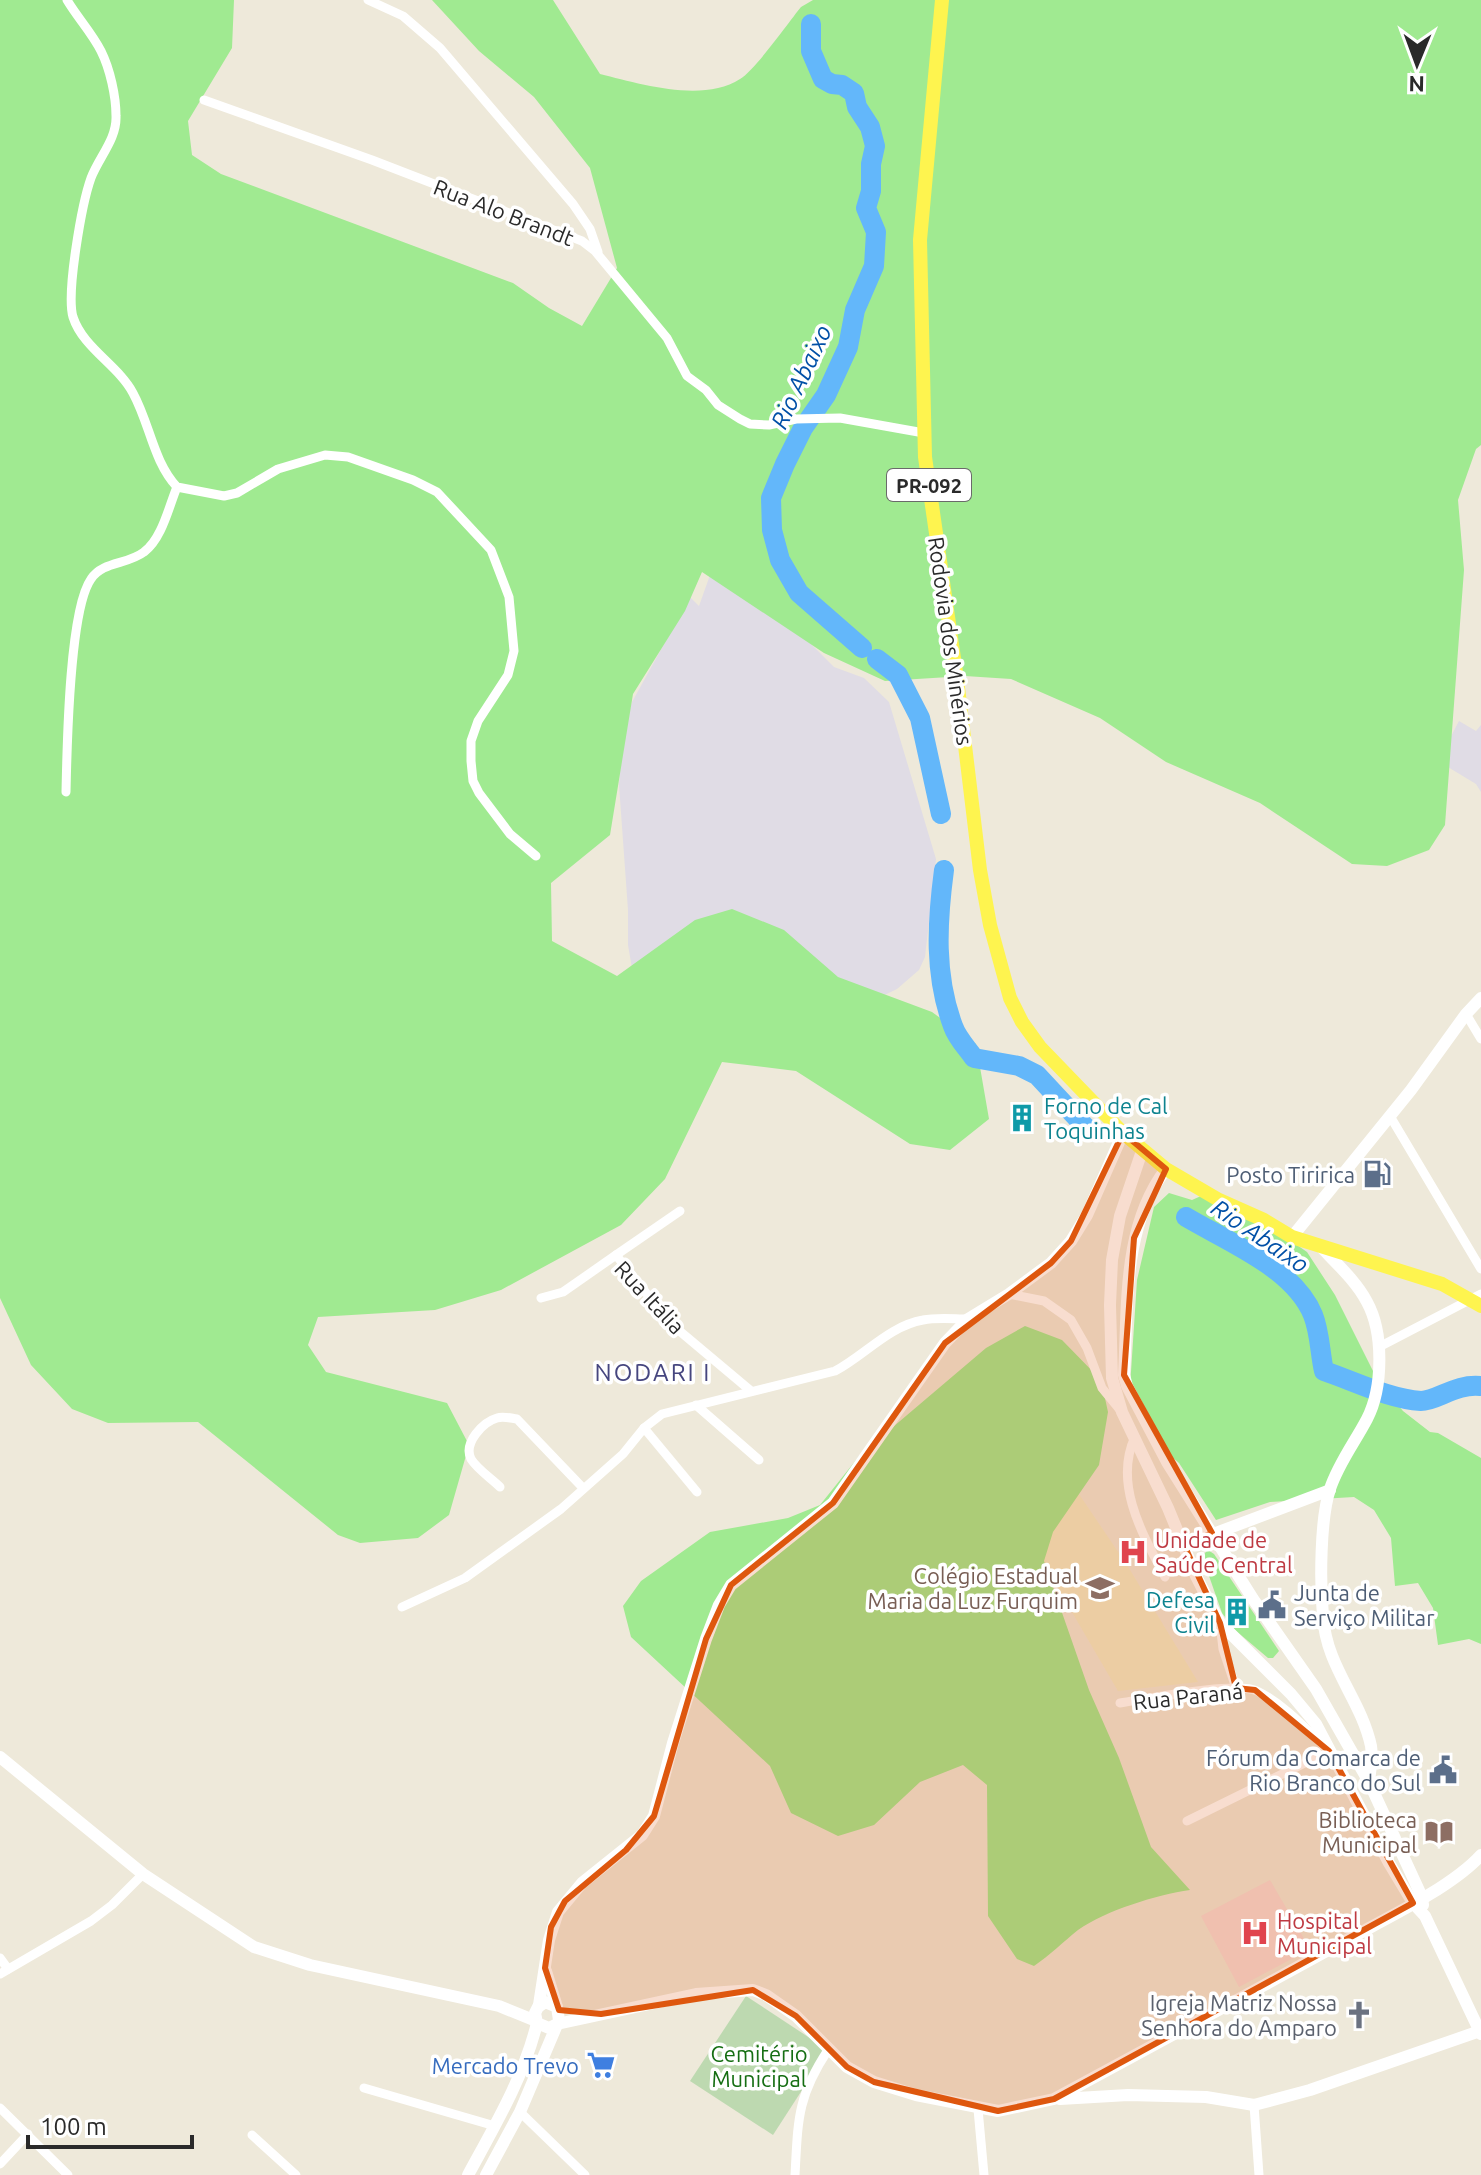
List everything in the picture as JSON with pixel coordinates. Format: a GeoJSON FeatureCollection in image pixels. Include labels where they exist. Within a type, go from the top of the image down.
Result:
{"type":"FeatureCollection","features":[{"type":"Feature","properties":{"kind":"main road","name":"Rodovia dos Minérios"},"geometry":{"type":"LineString","coordinates":[[942,0],[920,240],[925,457],[957,679],[980,870],[1000,965],[1010,998],[1022,1022],[1040,1047],[1123,1133],[1166,1169]]}},
{"type":"Feature","properties":{"kind":"main road","name":"PR-092"},"geometry":{"type":"LineString","coordinates":[[1166,1169],[1292,1237],[1442,1284],[1478,1300]]}},
{"type":"Feature","properties":{"kind":"street"},"geometry":{"type":"LineString","coordinates":[[67,0],[101,52],[116,119],[113,137],[90,179],[73,276],[73,315],[82,333],[130,386],[147,423],[160,463],[177,487],[224,496],[258,483],[278,469],[325,455],[348,457],[437,492],[491,550],[509,597],[514,651],[508,675],[478,721],[471,741],[473,781],[510,834],[536,856]]}},
{"type":"Feature","properties":{"kind":"street"},"geometry":{"type":"LineString","coordinates":[[368,0],[403,16],[440,48],[573,204],[590,229],[600,259]]}},
{"type":"Feature","properties":{"kind":"street","name":"Rua Alo Brandt"},"geometry":{"type":"LineString","coordinates":[[204,100],[582,241],[667,338],[687,376],[706,390],[718,405],[750,424],[840,418],[924,433]]}},
{"type":"Feature","properties":{"kind":"street"},"geometry":{"type":"LineString","coordinates":[[66,792],[78,620],[87,585],[102,567],[126,561],[151,546],[177,487]]}},
{"type":"Feature","properties":{"kind":"street"},"geometry":{"type":"LineString","coordinates":[[1292,1237],[1481,998]]}},
{"type":"Feature","properties":{"kind":"street"},"geometry":{"type":"LineString","coordinates":[[1466,1014],[1481,1039]]}},
{"type":"Feature","properties":{"kind":"street"},"geometry":{"type":"LineString","coordinates":[[1390,1116],[1481,1269]]}},
{"type":"Feature","properties":{"kind":"street"},"geometry":{"type":"LineString","coordinates":[[468,2175],[495,2126],[531,2047],[551,1927],[565,1901],[582,1883],[642,1835],[654,1816],[706,1639],[719,1605],[731,1585],[833,1503],[945,1343],[968,1319],[1051,1263],[1071,1241],[1087,1215],[1123,1133]]}},
{"type":"Feature","properties":{"kind":"street"},"geometry":{"type":"LineString","coordinates":[[1142,1151],[1120,1216],[1112,1260],[1112,1378],[1122,1412],[1220,1623],[1291,1694],[1316,1724],[1418,1900]]}},
{"type":"Feature","properties":{"kind":"street"},"geometry":{"type":"LineString","coordinates":[[0,1757],[143,1874],[254,1947],[310,1965],[499,2006],[549,2028],[696,1994],[753,1990],[766,1995],[796,2016],[847,2067],[874,2082],[978,2109],[998,2111],[1054,2099],[1128,2095],[1206,2097],[1254,2105],[1310,2090],[1480,2033],[1425,1916],[1369,1782],[1316,1689],[1212,1533],[1133,1402],[1124,1375],[1134,1238],[1155,1184],[1166,1169]]}},
{"type":"Feature","properties":{"kind":"street"},"geometry":{"type":"LineString","coordinates":[[616,1255],[680,1211]]}},
{"type":"Feature","properties":{"kind":"street"},"geometry":{"type":"LineString","coordinates":[[1318,1243],[1368,1303],[1379,1347],[1379,1390],[1368,1418],[1330,1490],[1324,1528],[1322,1615],[1326,1645],[1367,1733],[1372,1758],[1369,1782]]}},
{"type":"Feature","properties":{"kind":"street","name":"Rua Itália"},"geometry":{"type":"LineString","coordinates":[[541,1298],[563,1292],[616,1255],[670,1323],[751,1391]]}},
{"type":"Feature","properties":{"kind":"street"},"geometry":{"type":"LineString","coordinates":[[1009,1294],[1044,1301],[1071,1320],[1087,1348],[1102,1388],[1122,1412]]}},
{"type":"Feature","properties":{"kind":"street"},"geometry":{"type":"LineString","coordinates":[[1379,1347],[1478,1300]]}},
{"type":"Feature","properties":{"kind":"street"},"geometry":{"type":"LineString","coordinates":[[402,1607],[465,1578],[561,1509],[623,1454],[644,1428],[662,1414],[835,1371],[885,1335],[923,1320],[968,1319]]}},
{"type":"Feature","properties":{"kind":"street"},"geometry":{"type":"LineString","coordinates":[[696,1405],[759,1460]]}},
{"type":"Feature","properties":{"kind":"street"},"geometry":{"type":"LineString","coordinates":[[500,1487],[471,1459],[469,1447],[474,1436],[487,1423],[499,1417],[517,1419],[583,1488]]}},
{"type":"Feature","properties":{"kind":"street"},"geometry":{"type":"LineString","coordinates":[[644,1428],[697,1492]]}},
{"type":"Feature","properties":{"kind":"street"},"geometry":{"type":"LineString","coordinates":[[1135,1437],[1128,1453],[1128,1478],[1135,1519],[1165,1577]]}},
{"type":"Feature","properties":{"kind":"street"},"geometry":{"type":"LineString","coordinates":[[1184,1545],[1330,1490]]}},
{"type":"Feature","properties":{"kind":"street"},"geometry":{"type":"LineString","coordinates":[[1220,1623],[1223,1649],[1236,1688]]}},
{"type":"Feature","properties":{"kind":"street"},"geometry":{"type":"LineString","coordinates":[[1276,1680],[1296,1661]]}},
{"type":"Feature","properties":{"kind":"street","name":"Rua Paraná"},"geometry":{"type":"LineString","coordinates":[[1120,1703],[1236,1688],[1255,1690],[1288,1714],[1329,1751]]}},
{"type":"Feature","properties":{"kind":"street"},"geometry":{"type":"LineString","coordinates":[[1187,1821],[1329,1751]]}},
{"type":"Feature","properties":{"kind":"street"},"geometry":{"type":"LineString","coordinates":[[1054,2099],[1418,1900],[1473,1864],[1481,1855]]}},
{"type":"Feature","properties":{"kind":"street"},"geometry":{"type":"LineString","coordinates":[[0,1958],[4,1972],[91,1921],[143,1874]]}},
{"type":"Feature","properties":{"kind":"street"},"geometry":{"type":"LineString","coordinates":[[486,2175],[520,2112],[556,2025],[558,2008],[545,1968]]}},
{"type":"Feature","properties":{"kind":"street"},"geometry":{"type":"LineString","coordinates":[[499,2006],[538,2006],[545,2002],[558,2008],[601,2014]]}},
{"type":"Feature","properties":{"kind":"street"},"geometry":{"type":"LineString","coordinates":[[795,2175],[801,2104],[811,2076],[828,2050]]}},
{"type":"Feature","properties":{"kind":"street"},"geometry":{"type":"LineString","coordinates":[[364,2088],[495,2126]]}},
{"type":"Feature","properties":{"kind":"street"},"geometry":{"type":"LineString","coordinates":[[1254,2105],[1259,2175]]}},
{"type":"Feature","properties":{"kind":"street"},"geometry":{"type":"LineString","coordinates":[[0,2108],[68,2175]]}},
{"type":"Feature","properties":{"kind":"street"},"geometry":{"type":"LineString","coordinates":[[978,2109],[984,2175]]}},
{"type":"Feature","properties":{"kind":"street"},"geometry":{"type":"LineString","coordinates":[[520,2112],[585,2175]]}},
{"type":"Feature","properties":{"kind":"street"},"geometry":{"type":"LineString","coordinates":[[0,2164],[28,2134]]}},
{"type":"Feature","properties":{"kind":"street"},"geometry":{"type":"LineString","coordinates":[[252,2135],[296,2175]]}},
{"type":"Feature","properties":{"kind":"highlighted area"},"geometry":{"type":"Polygon","coordinates":[[[1123,1133],[1166,1169],[1134,1238],[1124,1375],[1212,1533],[1184,1545],[1220,1623],[1236,1688],[1255,1690],[1329,1751],[1413,1903],[1054,2099],[998,2111],[874,2082],[847,2067],[796,2016],[753,1990],[601,2014],[559,2010],[545,1968],[551,1927],[565,1901],[626,1850],[654,1816],[706,1639],[731,1585],[833,1503],[945,1343],[1051,1263],[1071,1241],[1123,1133]]]}},
{"type":"Feature","properties":{"kind":"shaded area"},"geometry":{"type":"Polygon","coordinates":[[[715,561],[797,630],[834,667],[864,678],[889,702],[936,859],[925,957],[919,970],[897,989],[864,1005],[632,968],[619,785],[623,730],[632,702],[690,597],[699,606],[715,561]]]}},
{"type":"Feature","properties":{"kind":"shaded area"},"geometry":{"type":"Polygon","coordinates":[[[1459,721],[1476,731],[1481,725],[1481,792],[1476,784],[1438,761],[1459,721]]]}},
{"type":"Feature","properties":{"kind":"shaded area","name":"Colégio Estadual Maria da Luz Furquim"},"geometry":{"type":"Polygon","coordinates":[[[1068,1478],[1127,1565],[1198,1682],[1118,1691],[1008,1510],[1068,1478]]]}},
{"type":"Feature","properties":{"kind":"shaded area","name":"Hospital Municipal"},"geometry":{"type":"Polygon","coordinates":[[[1270,1880],[1310,1949],[1239,1987],[1201,1916],[1270,1880]]]}},
{"type":"Feature","properties":{"kind":"green space"},"geometry":{"type":"Polygon","coordinates":[[[0,0],[234,0],[232,48],[188,121],[192,155],[221,174],[513,283],[582,326],[617,268],[590,168],[534,97],[479,51],[432,0],[553,0],[600,74],[690,91],[725,86],[740,79],[801,7],[813,0],[1481,0],[1481,445],[1476,449],[1458,500],[1464,570],[1445,825],[1429,850],[1387,866],[1352,864],[1260,803],[1166,762],[1100,718],[1011,679],[965,676],[885,681],[824,653],[702,572],[685,611],[633,694],[610,835],[551,883],[552,941],[617,976],[695,920],[732,909],[784,930],[838,977],[932,1012],[976,1044],[989,1119],[950,1150],[910,1144],[796,1071],[722,1062],[665,1179],[621,1225],[501,1290],[435,1310],[318,1317],[308,1345],[326,1372],[447,1403],[469,1445],[449,1515],[418,1538],[360,1543],[338,1535],[198,1422],[108,1423],[72,1409],[31,1365],[0,1298],[0,0]]]}},
{"type":"Feature","properties":{"kind":"green space"},"geometry":{"type":"Polygon","coordinates":[[[1169,1193],[1192,1200],[1201,1196],[1251,1213],[1307,1252],[1335,1295],[1379,1383],[1403,1411],[1430,1432],[1438,1433],[1481,1458],[1481,1644],[1469,1639],[1438,1645],[1433,1608],[1418,1583],[1395,1586],[1391,1538],[1374,1510],[1354,1497],[1270,1502],[1216,1520],[1172,1457],[1130,1387],[1137,1280],[1154,1207],[1169,1193]]]}},
{"type":"Feature","properties":{"kind":"green space"},"geometry":{"type":"Polygon","coordinates":[[[1025,1326],[1062,1340],[1101,1380],[1108,1412],[1099,1465],[1053,1532],[1044,1561],[1089,1690],[1119,1758],[1151,1847],[1190,1890],[1147,1900],[1103,1916],[1078,1930],[1034,1966],[1017,1959],[988,1916],[987,1785],[963,1765],[920,1782],[874,1825],[838,1836],[791,1813],[770,1766],[631,1637],[623,1606],[641,1581],[710,1532],[788,1518],[820,1505],[860,1455],[986,1348],[1025,1326]]]}},
{"type":"Feature","properties":{"kind":"green space"},"geometry":{"type":"Polygon","coordinates":[[[1208,1550],[1214,1554],[1279,1651],[1273,1658],[1268,1658],[1235,1630],[1222,1613],[1202,1556],[1208,1550]]]}},
{"type":"Feature","properties":{"kind":"green space","name":"Cemitério Municipal"},"geometry":{"type":"Polygon","coordinates":[[[746,1996],[828,2050],[773,2135],[690,2081],[746,1996]]]}},
{"type":"Feature","properties":{"kind":"waterway","name":"Rio Abaixo"},"geometry":{"type":"LineString","coordinates":[[811,24],[811,51],[823,79],[854,93],[875,146],[871,191],[866,208],[876,232],[874,266],[855,310],[848,347],[826,395],[803,428],[771,498],[772,530],[780,560],[799,593],[862,648]]}},
{"type":"Feature","properties":{"kind":"waterway","name":"Rio Abaixo"},"geometry":{"type":"LineString","coordinates":[[877,659],[898,675],[920,718],[941,814]]}},
{"type":"Feature","properties":{"kind":"waterway","name":"Rio Abaixo"},"geometry":{"type":"LineString","coordinates":[[944,870],[939,929],[940,968],[947,1007],[957,1035],[974,1058],[1019,1066],[1037,1075],[1090,1132]]}},
{"type":"Feature","properties":{"kind":"waterway","name":"Rio Abaixo"},"geometry":{"type":"LineString","coordinates":[[1186,1217],[1258,1258],[1291,1283],[1313,1315],[1324,1371],[1409,1400],[1421,1401],[1455,1389],[1481,1386]]}},
{"type":"Feature","properties":{"kind":"place","name":"Forno de Cal Toquinhas"},"geometry":{"type":"Point","coordinates":[1022,1118]}},
{"type":"Feature","properties":{"kind":"place","name":"Posto Tiririca"},"geometry":{"type":"Point","coordinates":[1377,1174]}},
{"type":"Feature","properties":{"kind":"place","name":"Unidade de Saúde Central"},"geometry":{"type":"Point","coordinates":[1133,1552]}},
{"type":"Feature","properties":{"kind":"place","name":"Colégio Estadual Maria da Luz Furquim"},"geometry":{"type":"Point","coordinates":[1100,1588]}},
{"type":"Feature","properties":{"kind":"place","name":"Junta de Serviço Militar"},"geometry":{"type":"Point","coordinates":[1272,1605]}},
{"type":"Feature","properties":{"kind":"place","name":"Defesa Civil"},"geometry":{"type":"Point","coordinates":[1237,1612]}},
{"type":"Feature","properties":{"kind":"place","name":"Fórum da Comarca de Rio Branco do Sul"},"geometry":{"type":"Point","coordinates":[1443,1770]}},
{"type":"Feature","properties":{"kind":"place","name":"Biblioteca Municipal"},"geometry":{"type":"Point","coordinates":[1439,1832]}},
{"type":"Feature","properties":{"kind":"place","name":"Hospital Municipal"},"geometry":{"type":"Point","coordinates":[1255,1933]}},
{"type":"Feature","properties":{"kind":"place","name":"Igreja Matriz Nossa Senhora do Amparo"},"geometry":{"type":"Point","coordinates":[1359,2015]}},
{"type":"Feature","properties":{"kind":"place","name":"Mercado Trevo"},"geometry":{"type":"Point","coordinates":[601,2065]}},
{"type":"Feature","properties":{"kind":"district","name":"NODARI I"},"geometry":{"type":"Point","coordinates":[653,1372]}}]}
